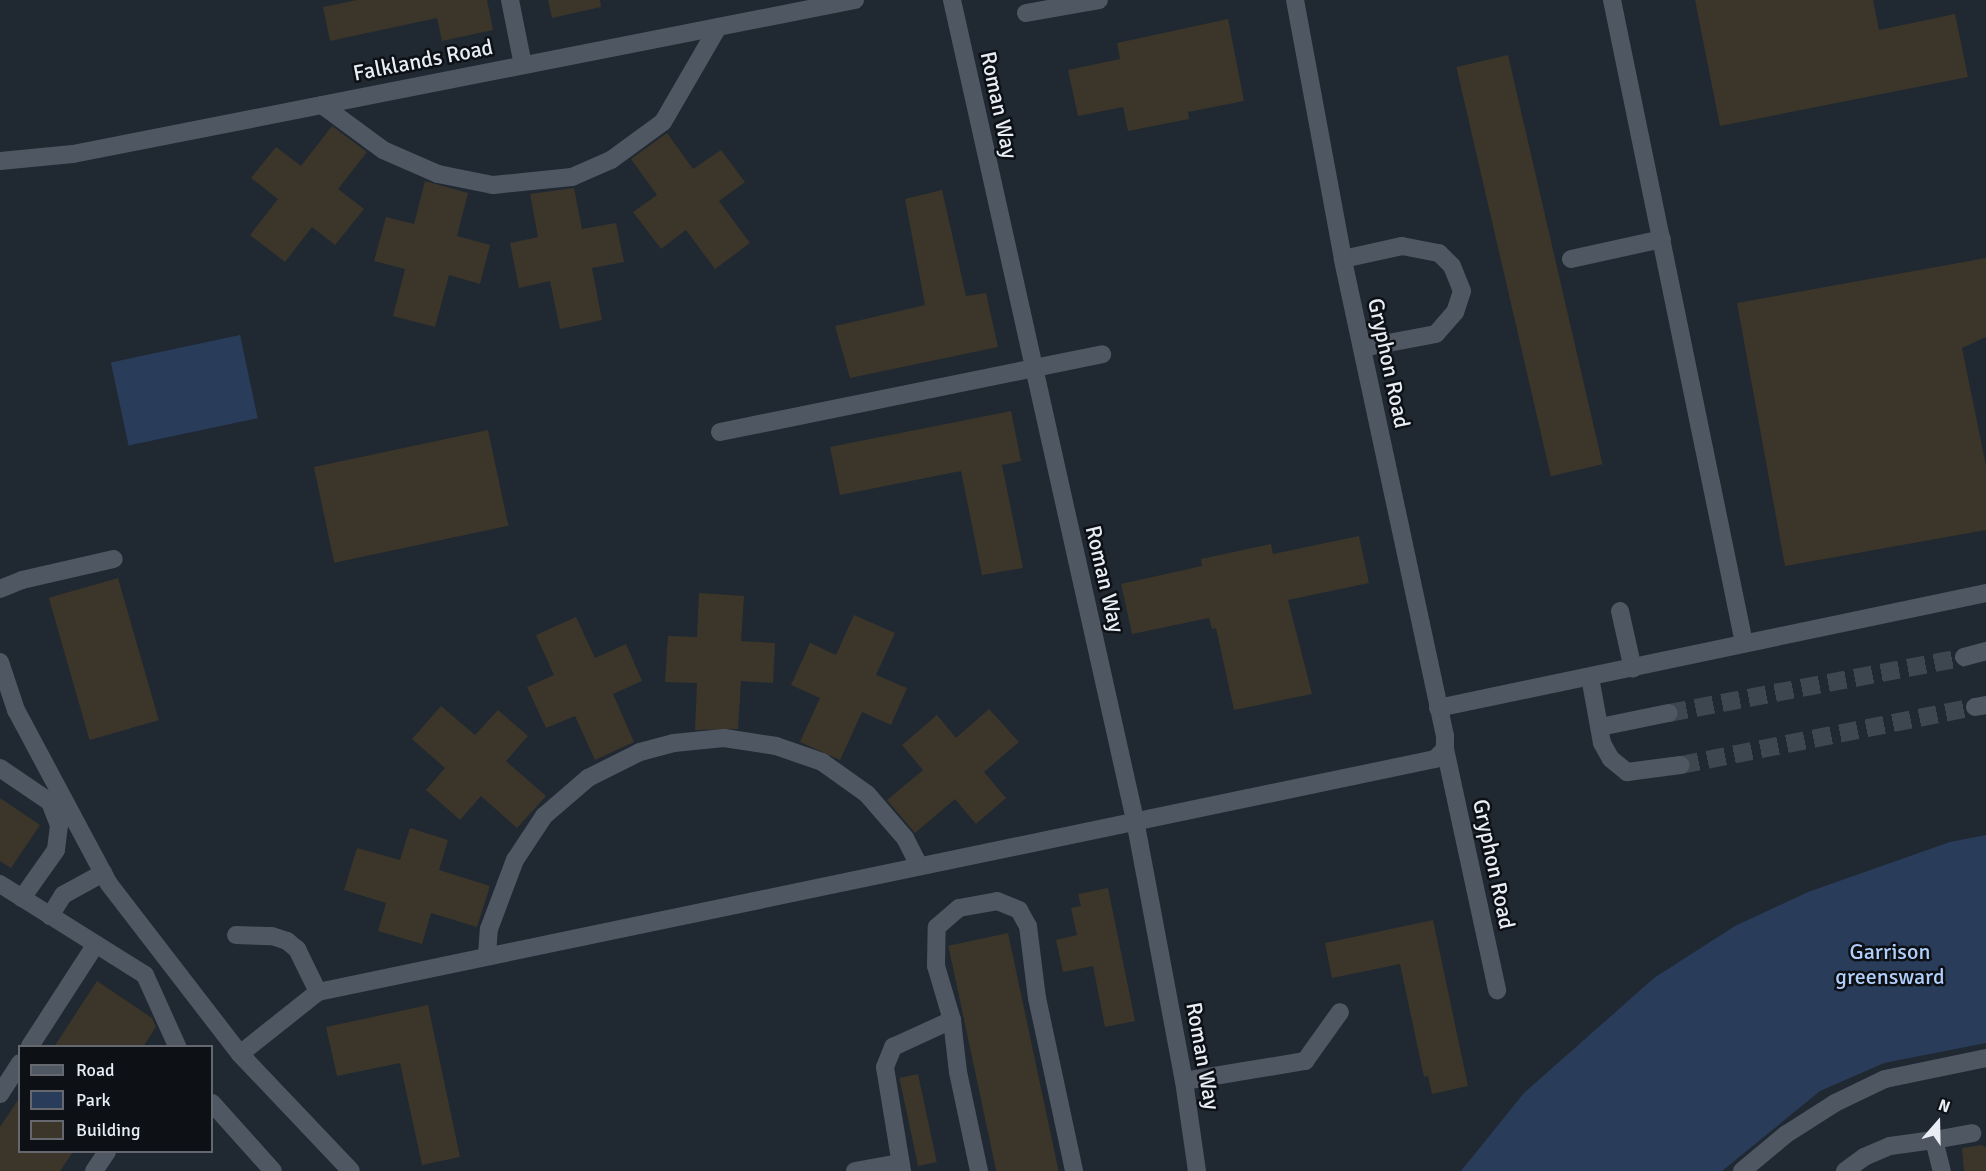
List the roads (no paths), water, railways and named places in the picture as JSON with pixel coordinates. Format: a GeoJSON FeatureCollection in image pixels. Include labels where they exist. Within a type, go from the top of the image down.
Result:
{"type":"FeatureCollection","features":[{"type":"Feature","properties":{"kind":"street"},"geometry":{"type":"LineString","coordinates":[[510,0],[523,65]]}},
{"type":"Feature","properties":{"kind":"street","name":"Falklands Road"},"geometry":{"type":"LineString","coordinates":[[0,161],[73,154],[855,0]]}},
{"type":"Feature","properties":{"kind":"street","name":"Roman Way"},"geometry":{"type":"LineString","coordinates":[[952,0],[1031,366],[1135,820],[1184,1081],[1197,1171]]}},
{"type":"Feature","properties":{"kind":"street"},"geometry":{"type":"LineString","coordinates":[[1026,13],[1099,0]]}},
{"type":"Feature","properties":{"kind":"street","name":"Gryphon Road"},"geometry":{"type":"LineString","coordinates":[[1295,0],[1343,259],[1497,990]]}},
{"type":"Feature","properties":{"kind":"street"},"geometry":{"type":"LineString","coordinates":[[1612,0],[1744,643]]}},
{"type":"Feature","properties":{"kind":"street"},"geometry":{"type":"LineString","coordinates":[[322,105],[383,150],[438,174],[493,185],[572,177],[611,160],[663,122],[718,27]]}},
{"type":"Feature","properties":{"kind":"street"},"geometry":{"type":"LineString","coordinates":[[1570,259],[1662,239]]}},
{"type":"Feature","properties":{"kind":"street"},"geometry":{"type":"LineString","coordinates":[[1343,259],[1402,246],[1439,253],[1452,266],[1462,291],[1455,312],[1436,334],[1362,348]]}},
{"type":"Feature","properties":{"kind":"street"},"geometry":{"type":"LineString","coordinates":[[720,432],[1031,366],[1102,354]]}},
{"type":"Feature","properties":{"kind":"street"},"geometry":{"type":"LineString","coordinates":[[0,589],[22,580],[114,560]]}},
{"type":"Feature","properties":{"kind":"street"},"geometry":{"type":"LineString","coordinates":[[1438,708],[1633,669],[1744,643],[1986,593]]}},
{"type":"Feature","properties":{"kind":"street"},"geometry":{"type":"LineString","coordinates":[[1620,612],[1633,669]]}},
{"type":"Feature","properties":{"kind":"street"},"geometry":{"type":"LineString","coordinates":[[1964,657],[1986,651]]}},
{"type":"Feature","properties":{"kind":"street"},"geometry":{"type":"LineString","coordinates":[[0,662],[16,710],[103,873],[240,1054],[351,1171]]}},
{"type":"Feature","properties":{"kind":"street"},"geometry":{"type":"LineString","coordinates":[[1590,677],[1600,727],[1611,759],[1628,772],[1681,765]]}},
{"type":"Feature","properties":{"kind":"street"},"geometry":{"type":"LineString","coordinates":[[1600,727],[1670,713]]}},
{"type":"Feature","properties":{"kind":"street"},"geometry":{"type":"LineString","coordinates":[[487,955],[489,929],[515,860],[544,816],[588,778],[640,752],[675,742],[724,738],[776,746],[822,762],[867,794],[905,838],[919,865]]}},
{"type":"Feature","properties":{"kind":"street"},"geometry":{"type":"LineString","coordinates":[[240,1054],[318,992],[1435,759],[1445,742]]}},
{"type":"Feature","properties":{"kind":"street"},"geometry":{"type":"LineString","coordinates":[[0,768],[51,802],[59,825],[56,850],[22,898]]}},
{"type":"Feature","properties":{"kind":"street"},"geometry":{"type":"LineString","coordinates":[[50,916],[63,895],[103,873]]}},
{"type":"Feature","properties":{"kind":"street"},"geometry":{"type":"LineString","coordinates":[[0,884],[145,975],[176,1045]]}},
{"type":"Feature","properties":{"kind":"street"},"geometry":{"type":"LineString","coordinates":[[979,1171],[958,1072],[952,1020],[936,966],[937,927],[959,908],[997,901],[1019,910],[1028,926],[1037,998],[1074,1171]]}},
{"type":"Feature","properties":{"kind":"street"},"geometry":{"type":"LineString","coordinates":[[236,935],[272,936],[287,941],[297,949],[318,992]]}},
{"type":"Feature","properties":{"kind":"street"},"geometry":{"type":"LineString","coordinates":[[31,1045],[96,944]]}},
{"type":"Feature","properties":{"kind":"street"},"geometry":{"type":"LineString","coordinates":[[1184,1081],[1305,1060],[1340,1012]]}},
{"type":"Feature","properties":{"kind":"street"},"geometry":{"type":"LineString","coordinates":[[855,1171],[901,1167],[885,1067],[893,1047],[952,1020]]}},
{"type":"Feature","properties":{"kind":"street"},"geometry":{"type":"LineString","coordinates":[[1742,1171],[1785,1135],[1835,1102],[1885,1079],[1986,1058]]}},
{"type":"Feature","properties":{"kind":"street"},"geometry":{"type":"LineString","coordinates":[[0,1094],[18,1066]]}},
{"type":"Feature","properties":{"kind":"street"},"geometry":{"type":"LineString","coordinates":[[213,1103],[266,1168]]}},
{"type":"Feature","properties":{"kind":"street"},"geometry":{"type":"LineString","coordinates":[[1845,1171],[1864,1156],[1909,1143],[1972,1133]]}},
{"type":"Feature","properties":{"kind":"street"},"geometry":{"type":"LineString","coordinates":[[1934,1140],[1942,1171]]}},
{"type":"Feature","properties":{"kind":"tunnel"},"geometry":{"type":"LineString","coordinates":[[1669,713],[1964,657]]}},
{"type":"Feature","properties":{"kind":"tunnel"},"geometry":{"type":"LineString","coordinates":[[1681,765],[1975,707]]}},
{"type":"Feature","properties":{"kind":"park label","name":"Garrison greensward"},"geometry":{"type":"Point","coordinates":[1890,964]}}]}
